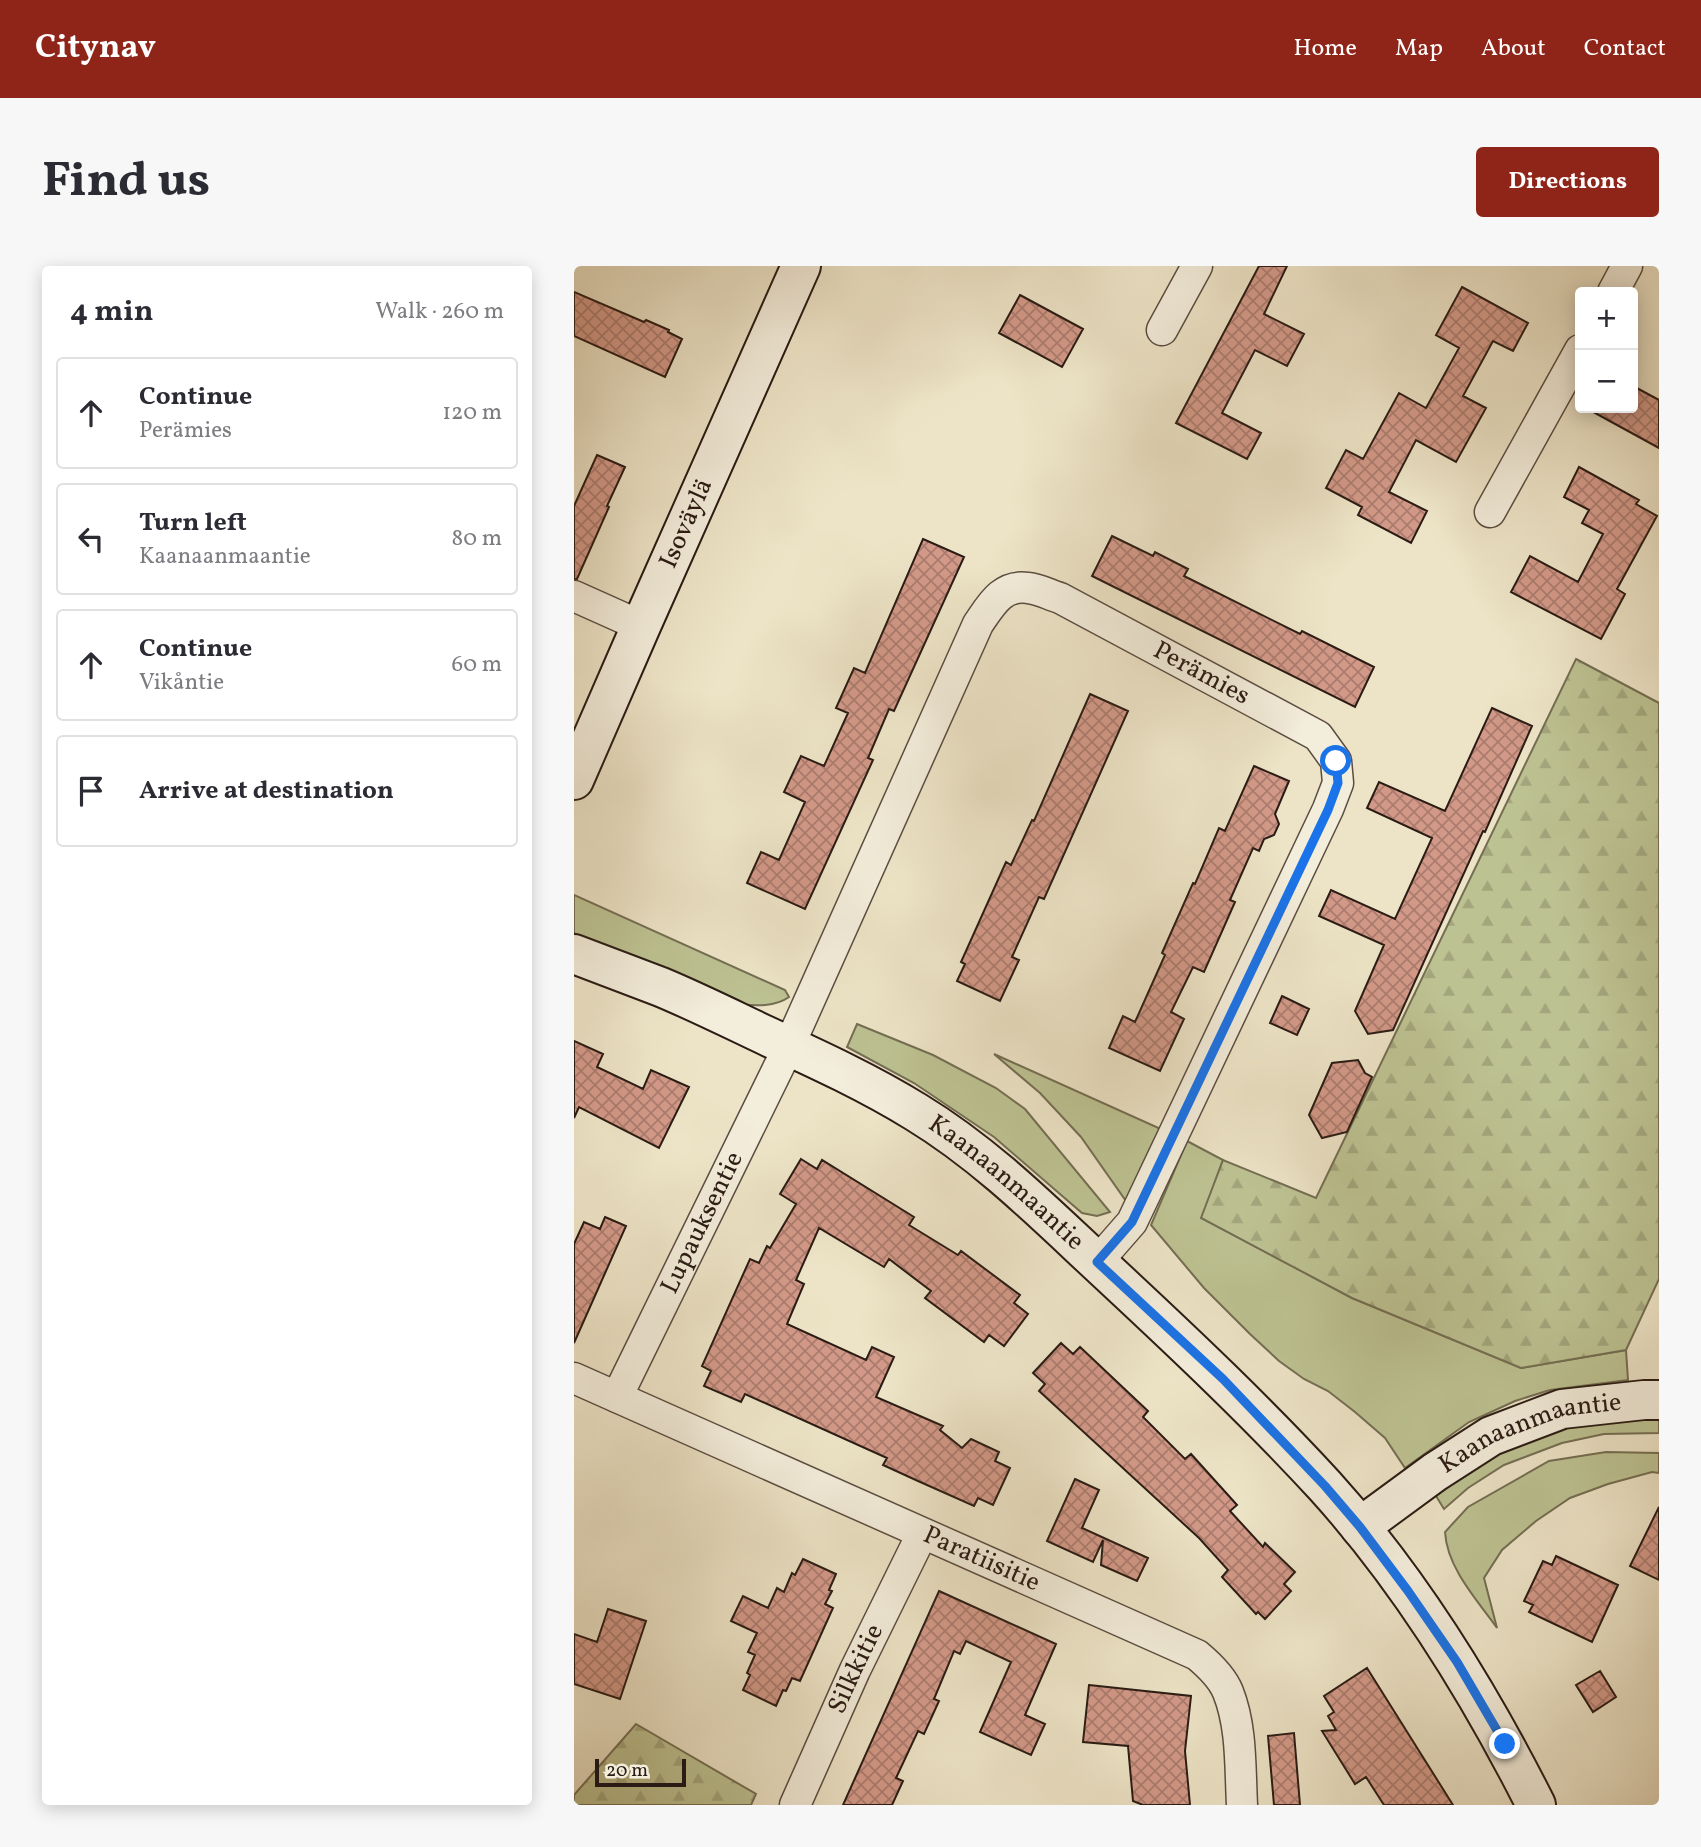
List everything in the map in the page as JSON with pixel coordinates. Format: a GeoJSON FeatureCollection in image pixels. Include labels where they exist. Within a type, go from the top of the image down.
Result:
{"type":"FeatureCollection","features":[{"type":"Feature","properties":{"kind":"street","name":"Isoväylä"},"geometry":{"type":"LineString","coordinates":[[574,780],[801,266]]}},
{"type":"Feature","properties":{"kind":"street"},"geometry":{"type":"LineString","coordinates":[[1162,330],[1196,266]]}},
{"type":"Feature","properties":{"kind":"street"},"geometry":{"type":"LineString","coordinates":[[1615,287],[1627,266]]}},
{"type":"Feature","properties":{"kind":"street"},"geometry":{"type":"LineString","coordinates":[[1490,512],[1575,359]]}},
{"type":"Feature","properties":{"kind":"street","name":"Perämies"},"geometry":{"type":"LineString","coordinates":[[789,1046],[978,624],[995,599],[1009,589],[1028,587],[1060,598],[1318,736],[1336,761],[1338,783],[1328,810],[1132,1222],[1097,1262]]}},
{"type":"Feature","properties":{"kind":"street"},"geometry":{"type":"LineString","coordinates":[[574,596],[641,626]]}},
{"type":"Feature","properties":{"kind":"street","name":"Kaanaanmaantie"},"geometry":{"type":"LineString","coordinates":[[574,954],[662,988],[789,1046],[882,1092],[951,1135],[1022,1191],[1223,1379],[1325,1486],[1360,1527],[1435,1472],[1491,1436],[1562,1409],[1659,1400]]}},
{"type":"Feature","properties":{"kind":"street","name":"Lupauksentie"},"geometry":{"type":"LineString","coordinates":[[617,1397],[789,1046]]}},
{"type":"Feature","properties":{"kind":"street","name":"Paratiisitie"},"geometry":{"type":"LineString","coordinates":[[574,1378],[1197,1655],[1212,1667],[1227,1690],[1234,1711],[1239,1744],[1242,1805]]}},
{"type":"Feature","properties":{"kind":"street"},"geometry":{"type":"LineString","coordinates":[[1360,1527],[1457,1662],[1505,1744],[1536,1805]]}},
{"type":"Feature","properties":{"kind":"street","name":"Silkkitie"},"geometry":{"type":"LineString","coordinates":[[795,1805],[855,1670],[922,1534]]}},
{"type":"Feature","properties":{"kind":"green space"},"geometry":{"type":"Polygon","coordinates":[[[1576,659],[1659,703],[1659,1279],[1626,1350],[1521,1368],[1352,1298],[1201,1218],[1223,1160],[1316,1198],[1576,659]]]}},
{"type":"Feature","properties":{"kind":"green space"},"geometry":{"type":"Polygon","coordinates":[[[574,895],[785,990],[789,997],[772,1004],[740,1004],[578,935],[574,933],[574,895]]]}},
{"type":"Feature","properties":{"kind":"green space"},"geometry":{"type":"Polygon","coordinates":[[[857,1024],[933,1055],[996,1088],[1025,1109],[1110,1212],[1097,1216],[1082,1213],[994,1137],[914,1083],[847,1047],[857,1024]]]}},
{"type":"Feature","properties":{"kind":"green space"},"geometry":{"type":"Polygon","coordinates":[[[994,1054],[1163,1130],[1126,1201],[1081,1137],[1040,1093],[994,1054]]]}},
{"type":"Feature","properties":{"kind":"green space"},"geometry":{"type":"Polygon","coordinates":[[[1187,1141],[1223,1160],[1202,1218],[1352,1298],[1521,1368],[1626,1350],[1628,1380],[1550,1390],[1515,1401],[1469,1422],[1405,1468],[1385,1438],[1355,1412],[1328,1391],[1304,1379],[1279,1361],[1250,1334],[1204,1288],[1151,1225],[1187,1141]]]}},
{"type":"Feature","properties":{"kind":"green space"},"geometry":{"type":"Polygon","coordinates":[[[1659,1418],[1659,1433],[1604,1434],[1562,1443],[1504,1465],[1468,1488],[1444,1509],[1433,1491],[1460,1470],[1552,1428],[1605,1419],[1659,1418]]]}},
{"type":"Feature","properties":{"kind":"green space"},"geometry":{"type":"Polygon","coordinates":[[[1606,1452],[1659,1453],[1659,1473],[1652,1472],[1608,1484],[1570,1498],[1536,1521],[1502,1550],[1484,1578],[1497,1628],[1457,1571],[1445,1532],[1468,1507],[1549,1461],[1606,1452]]]}},
{"type":"Feature","properties":{"kind":"green space"},"geometry":{"type":"Polygon","coordinates":[[[636,1724],[756,1794],[751,1805],[574,1805],[574,1795],[636,1724]]]}},
{"type":"Feature","properties":{"kind":"building"},"geometry":{"type":"Polygon","coordinates":[[[1259,266],[1287,266],[1264,314],[1304,334],[1287,366],[1255,350],[1222,413],[1261,433],[1247,459],[1176,423],[1259,266]]]}},
{"type":"Feature","properties":{"kind":"building"},"geometry":{"type":"Polygon","coordinates":[[[1462,287],[1528,323],[1513,351],[1493,341],[1463,396],[1486,408],[1456,462],[1416,440],[1389,492],[1427,511],[1411,543],[1358,515],[1362,507],[1326,488],[1346,450],[1363,459],[1399,393],[1426,408],[1459,348],[1436,335],[1462,287]]]}},
{"type":"Feature","properties":{"kind":"building"},"geometry":{"type":"Polygon","coordinates":[[[574,292],[669,330],[668,332],[682,339],[665,377],[574,336],[574,292]]]}},
{"type":"Feature","properties":{"kind":"building"},"geometry":{"type":"Polygon","coordinates":[[[1020,295],[1083,329],[1062,367],[999,333],[1020,295]]]}},
{"type":"Feature","properties":{"kind":"building"},"geometry":{"type":"Polygon","coordinates":[[[1638,389],[1659,400],[1659,448],[1595,413],[1638,413],[1638,389]]]}},
{"type":"Feature","properties":{"kind":"building"},"geometry":{"type":"Polygon","coordinates":[[[597,455],[625,467],[577,579],[574,579],[574,506],[597,455]]]}},
{"type":"Feature","properties":{"kind":"building"},"geometry":{"type":"Polygon","coordinates":[[[1579,467],[1639,500],[1636,504],[1657,516],[1617,589],[1625,594],[1601,639],[1511,592],[1530,556],[1578,582],[1603,534],[1582,523],[1589,510],[1564,497],[1579,467]]]}},
{"type":"Feature","properties":{"kind":"building"},"geometry":{"type":"Polygon","coordinates":[[[1112,536],[1153,556],[1155,552],[1188,569],[1184,576],[1300,634],[1302,631],[1374,667],[1355,707],[1092,576],[1112,536]]]}},
{"type":"Feature","properties":{"kind":"building"},"geometry":{"type":"Polygon","coordinates":[[[923,539],[964,557],[894,711],[889,709],[868,758],[873,760],[805,909],[747,883],[761,852],[779,860],[805,802],[784,792],[801,756],[824,766],[848,713],[836,708],[854,668],[865,673],[923,539]]]}},
{"type":"Feature","properties":{"kind":"building"},"geometry":{"type":"Polygon","coordinates":[[[1090,694],[1128,711],[1044,899],[1039,897],[1012,957],[1019,960],[1000,1001],[957,981],[965,964],[961,962],[1006,862],[1011,865],[1032,820],[1034,821],[1090,694]]]}},
{"type":"Feature","properties":{"kind":"building"},"geometry":{"type":"Polygon","coordinates":[[[1492,708],[1532,726],[1393,1030],[1368,1034],[1355,1011],[1384,945],[1319,916],[1331,890],[1395,919],[1432,838],[1367,808],[1379,782],[1445,811],[1492,708]]]}},
{"type":"Feature","properties":{"kind":"building"},"geometry":{"type":"Polygon","coordinates":[[[1254,766],[1289,781],[1275,814],[1279,824],[1274,835],[1264,839],[1259,851],[1253,848],[1230,900],[1235,902],[1204,972],[1193,967],[1171,1012],[1184,1019],[1160,1071],[1109,1048],[1123,1016],[1135,1022],[1193,883],[1195,884],[1219,828],[1225,831],[1254,766]]]}},
{"type":"Feature","properties":{"kind":"building"},"geometry":{"type":"Polygon","coordinates":[[[1282,996],[1309,1009],[1297,1035],[1270,1023],[1282,996]]]}},
{"type":"Feature","properties":{"kind":"building"},"geometry":{"type":"Polygon","coordinates":[[[574,1041],[603,1054],[597,1067],[643,1089],[651,1070],[689,1087],[659,1148],[579,1107],[574,1118],[574,1041]]]}},
{"type":"Feature","properties":{"kind":"building"},"geometry":{"type":"Polygon","coordinates":[[[1358,1060],[1365,1073],[1372,1077],[1347,1132],[1322,1138],[1309,1115],[1332,1063],[1358,1060]]]}},
{"type":"Feature","properties":{"kind":"building"},"geometry":{"type":"Polygon","coordinates":[[[801,1159],[817,1169],[822,1160],[914,1217],[909,1225],[958,1255],[961,1251],[1020,1295],[1014,1303],[1028,1314],[1004,1346],[989,1335],[984,1342],[925,1298],[931,1291],[889,1259],[884,1267],[819,1228],[796,1280],[804,1284],[787,1324],[866,1360],[872,1347],[894,1357],[876,1397],[943,1426],[940,1430],[962,1448],[971,1439],[999,1452],[995,1461],[1010,1468],[993,1505],[978,1498],[974,1506],[918,1481],[883,1465],[887,1458],[745,1394],[741,1402],[704,1386],[711,1371],[702,1366],[750,1259],[759,1263],[767,1246],[770,1248],[796,1204],[780,1194],[801,1159]]]}},
{"type":"Feature","properties":{"kind":"building"},"geometry":{"type":"Polygon","coordinates":[[[605,1217],[626,1226],[574,1343],[574,1244],[584,1222],[600,1229],[605,1217]]]}},
{"type":"Feature","properties":{"kind":"building"},"geometry":{"type":"Polygon","coordinates":[[[1061,1343],[1073,1354],[1080,1347],[1148,1411],[1143,1417],[1185,1459],[1191,1454],[1237,1505],[1230,1511],[1263,1547],[1265,1543],[1295,1572],[1284,1584],[1291,1591],[1265,1619],[1258,1612],[1256,1614],[1222,1577],[1228,1570],[1199,1538],[1039,1391],[1045,1384],[1033,1373],[1061,1343]]]}},
{"type":"Feature","properties":{"kind":"building"},"geometry":{"type":"Polygon","coordinates":[[[1075,1479],[1099,1490],[1082,1528],[1148,1558],[1137,1581],[1101,1565],[1103,1540],[1093,1562],[1047,1541],[1075,1479]]]}},
{"type":"Feature","properties":{"kind":"building"},"geometry":{"type":"Polygon","coordinates":[[[1659,1507],[1659,1580],[1630,1566],[1659,1507]]]}},
{"type":"Feature","properties":{"kind":"building"},"geometry":{"type":"Polygon","coordinates":[[[1556,1556],[1618,1585],[1592,1642],[1529,1612],[1533,1605],[1524,1601],[1543,1561],[1552,1565],[1556,1556]]]}},
{"type":"Feature","properties":{"kind":"building"},"geometry":{"type":"Polygon","coordinates":[[[803,1559],[836,1574],[825,1604],[833,1608],[800,1681],[792,1678],[776,1706],[743,1690],[755,1655],[748,1652],[757,1633],[731,1621],[743,1596],[768,1608],[777,1588],[784,1592],[792,1573],[795,1575],[803,1559]]]}},
{"type":"Feature","properties":{"kind":"building"},"geometry":{"type":"Polygon","coordinates":[[[939,1591],[1056,1644],[1025,1715],[1045,1724],[1031,1755],[980,1732],[1011,1662],[966,1641],[960,1654],[954,1651],[934,1699],[939,1701],[924,1734],[918,1731],[896,1778],[903,1781],[892,1805],[843,1805],[939,1591]]]}},
{"type":"Feature","properties":{"kind":"building"},"geometry":{"type":"Polygon","coordinates":[[[608,1609],[646,1621],[620,1699],[574,1684],[574,1634],[597,1642],[608,1609]]]}},
{"type":"Feature","properties":{"kind":"building"},"geometry":{"type":"Polygon","coordinates":[[[1367,1668],[1453,1805],[1384,1805],[1366,1777],[1355,1784],[1322,1731],[1336,1730],[1328,1716],[1334,1712],[1324,1696],[1367,1668]]]}},
{"type":"Feature","properties":{"kind":"building"},"geometry":{"type":"Polygon","coordinates":[[[1600,1671],[1616,1697],[1593,1712],[1576,1685],[1600,1671]]]}},
{"type":"Feature","properties":{"kind":"building"},"geometry":{"type":"Polygon","coordinates":[[[1089,1685],[1191,1696],[1185,1751],[1190,1805],[1143,1805],[1133,1801],[1128,1746],[1083,1742],[1089,1685]]]}},
{"type":"Feature","properties":{"kind":"building"},"geometry":{"type":"Polygon","coordinates":[[[1294,1733],[1300,1805],[1274,1805],[1268,1736],[1294,1733]]]}},
{"type":"Feature","properties":{"kind":"route"},"geometry":{"type":"LineString","coordinates":[[1336,761],[1338,783],[1328,810],[1132,1222],[1097,1262],[1223,1379],[1325,1486],[1360,1527],[1457,1662],[1505,1744]]}}]}
